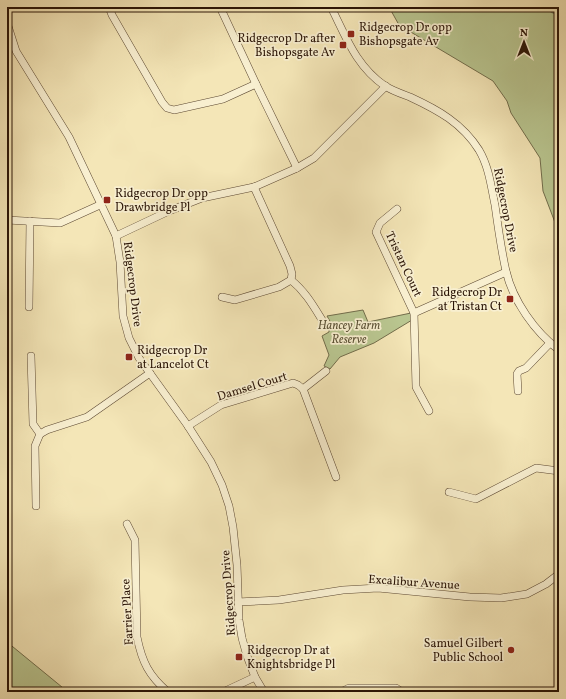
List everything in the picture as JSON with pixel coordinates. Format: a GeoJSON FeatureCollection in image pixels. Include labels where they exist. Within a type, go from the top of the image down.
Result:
{"type":"FeatureCollection","features":[{"type":"Feature","properties":{"kind":"street"},"geometry":{"type":"LineString","coordinates":[[109,7],[112,15],[162,102],[167,108],[174,110],[222,99],[256,84]]}},
{"type":"Feature","properties":{"kind":"street"},"geometry":{"type":"LineString","coordinates":[[220,7],[297,168]]}},
{"type":"Feature","properties":{"kind":"street","name":"Ridgecrop Drive"},"geometry":{"type":"LineString","coordinates":[[331,7],[352,51],[367,71],[386,86],[447,116],[463,130],[479,150],[489,172],[506,272],[518,302],[532,323],[550,343],[559,350]]}},
{"type":"Feature","properties":{"kind":"street","name":"Ridgecrop Drive"},"geometry":{"type":"LineString","coordinates":[[7,16],[8,26],[16,51],[69,137],[116,236],[120,262],[124,316],[129,338],[139,358],[188,426],[211,462],[222,485],[236,546],[238,602],[242,638],[255,676],[264,692]]}},
{"type":"Feature","properties":{"kind":"street"},"geometry":{"type":"LineString","coordinates":[[116,236],[169,211],[202,198],[254,187],[297,168],[314,158],[386,86]]}},
{"type":"Feature","properties":{"kind":"street"},"geometry":{"type":"LineString","coordinates":[[254,187],[290,266],[291,280],[300,287],[309,298],[324,323]]}},
{"type":"Feature","properties":{"kind":"street"},"geometry":{"type":"LineString","coordinates":[[7,220],[60,223],[102,204]]}},
{"type":"Feature","properties":{"kind":"street","name":"Tristan Court"},"geometry":{"type":"LineString","coordinates":[[397,209],[380,223],[376,232],[414,313],[416,387],[428,411]]}},
{"type":"Feature","properties":{"kind":"street"},"geometry":{"type":"LineString","coordinates":[[29,307],[30,221]]}},
{"type":"Feature","properties":{"kind":"street","name":"Tristan Court"},"geometry":{"type":"LineString","coordinates":[[414,313],[506,272]]}},
{"type":"Feature","properties":{"kind":"street"},"geometry":{"type":"LineString","coordinates":[[222,297],[236,300],[279,288],[291,280]]}},
{"type":"Feature","properties":{"kind":"street"},"geometry":{"type":"LineString","coordinates":[[518,391],[517,374],[519,371],[526,368],[550,343]]}},
{"type":"Feature","properties":{"kind":"street"},"geometry":{"type":"LineString","coordinates":[[31,356],[33,424],[40,434]]}},
{"type":"Feature","properties":{"kind":"street","name":"Damsel Court"},"geometry":{"type":"LineString","coordinates":[[303,389],[326,371]]}},
{"type":"Feature","properties":{"kind":"street"},"geometry":{"type":"LineString","coordinates":[[36,506],[35,446],[40,434],[47,430],[87,417],[150,373]]}},
{"type":"Feature","properties":{"kind":"street","name":"Damsel Court"},"geometry":{"type":"LineString","coordinates":[[188,426],[221,404],[293,383],[303,389],[336,477]]}},
{"type":"Feature","properties":{"kind":"street"},"geometry":{"type":"LineString","coordinates":[[449,492],[476,499],[536,468],[559,471]]}},
{"type":"Feature","properties":{"kind":"street","name":"Farrier Place"},"geometry":{"type":"LineString","coordinates":[[127,524],[135,540],[137,637],[139,648],[144,664],[149,672],[158,684],[168,692]]}},
{"type":"Feature","properties":{"kind":"street","name":"Excalibur Avenue"},"geometry":{"type":"LineString","coordinates":[[238,602],[279,600],[343,590],[378,588],[470,597],[501,598],[527,594],[546,584],[559,574]]}},
{"type":"Feature","properties":{"kind":"street"},"geometry":{"type":"LineString","coordinates":[[223,692],[255,676]]}},
{"type":"Feature","properties":{"kind":"street"},"geometry":{"type":"LineString","coordinates":[[341,692],[349,688],[396,688],[402,692]]}},
{"type":"Feature","properties":{"kind":"green space"},"geometry":{"type":"Polygon","coordinates":[[[389,7],[559,7],[559,233],[543,191],[540,158],[511,113],[507,101],[493,81],[399,25],[389,7]]]}},
{"type":"Feature","properties":{"kind":"green space","name":"Hancey Farm Reserve"},"geometry":{"type":"Polygon","coordinates":[[[363,310],[368,322],[411,313],[412,320],[374,343],[340,357],[330,369],[324,366],[329,355],[322,336],[329,332],[331,323],[327,316],[363,310]]]}},
{"type":"Feature","properties":{"kind":"green space"},"geometry":{"type":"Polygon","coordinates":[[[7,642],[68,692],[7,692],[7,642]]]}},
{"type":"Feature","properties":{"kind":"waterway"},"geometry":{"type":"LineString","coordinates":[[543,7],[559,16]]}},
{"type":"Feature","properties":{"kind":"place","name":"Ridgecrop Dr opp Bishopsgate Av"},"geometry":{"type":"Point","coordinates":[351,34]}},
{"type":"Feature","properties":{"kind":"place","name":"Ridgecrop Dr after Bishopsgate Av"},"geometry":{"type":"Point","coordinates":[343,45]}},
{"type":"Feature","properties":{"kind":"place","name":"Ridgecrop Dr opp Drawbridge Pl"},"geometry":{"type":"Point","coordinates":[107,200]}},
{"type":"Feature","properties":{"kind":"place","name":"Ridgecrop Dr at Tristan Ct"},"geometry":{"type":"Point","coordinates":[510,299]}},
{"type":"Feature","properties":{"kind":"place","name":"Ridgecrop Dr at Lancelot Ct"},"geometry":{"type":"Point","coordinates":[129,357]}},
{"type":"Feature","properties":{"kind":"place","name":"Samuel Gilbert Public School"},"geometry":{"type":"Point","coordinates":[511,650]}},
{"type":"Feature","properties":{"kind":"place","name":"Ridgecrop Dr at Knightsbridge Pl"},"geometry":{"type":"Point","coordinates":[239,657]}}]}
